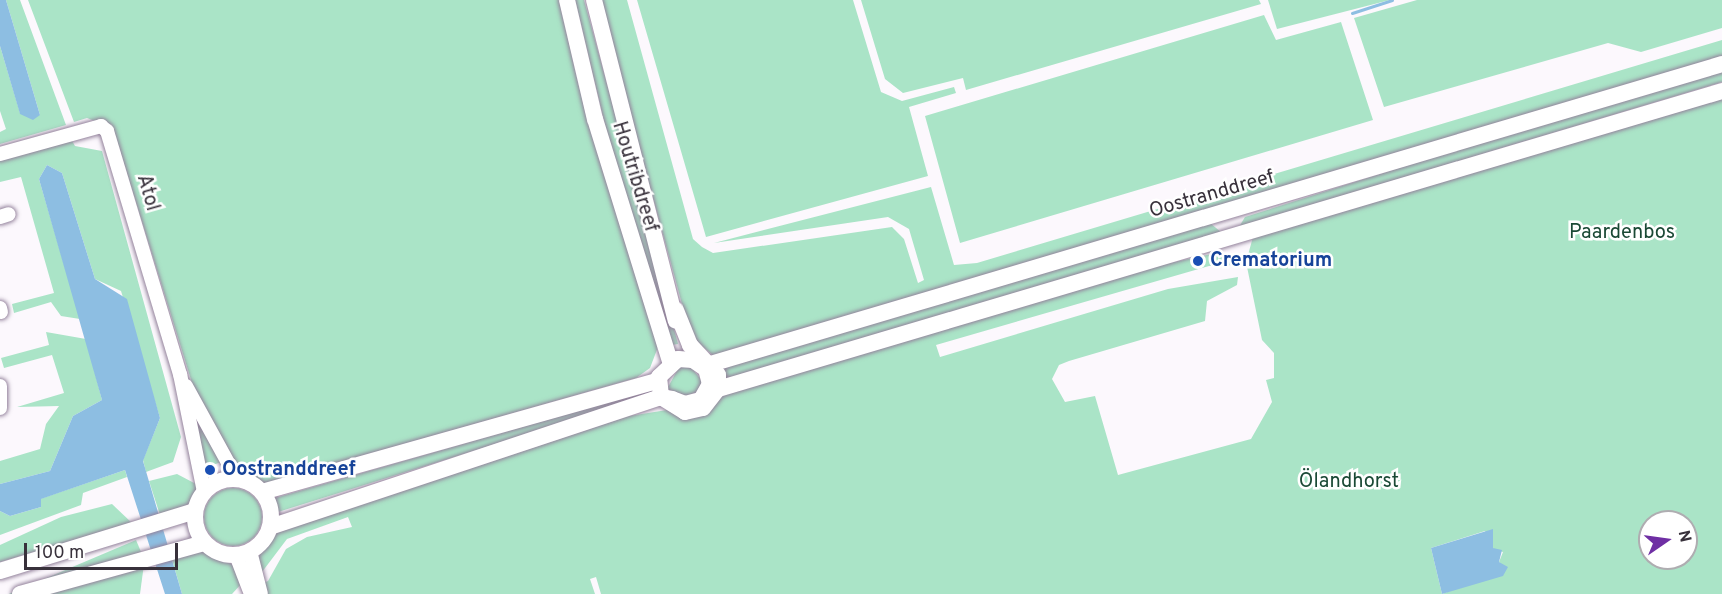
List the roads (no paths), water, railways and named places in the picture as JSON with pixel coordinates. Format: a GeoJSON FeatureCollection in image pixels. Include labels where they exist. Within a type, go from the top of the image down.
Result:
{"type":"FeatureCollection","features":[{"type":"Feature","properties":{"kind":"main road","name":"Houtribdreef"},"geometry":{"type":"LineString","coordinates":[[567,0],[595,119],[670,362]]}},
{"type":"Feature","properties":{"kind":"main road","name":"Houtribdreef"},"geometry":{"type":"LineString","coordinates":[[594,0],[676,310],[701,360]]}},
{"type":"Feature","properties":{"kind":"main road","name":"Oostranddreef"},"geometry":{"type":"LineString","coordinates":[[701,360],[1722,64]]}},
{"type":"Feature","properties":{"kind":"main road"},"geometry":{"type":"LineString","coordinates":[[662,394],[685,412],[697,411],[718,389],[1722,91]]}},
{"type":"Feature","properties":{"kind":"main road"},"geometry":{"type":"LineString","coordinates":[[204,543],[195,511],[204,492],[219,481],[237,479],[262,492],[611,392],[645,379],[658,362],[662,351],[657,316]]}},
{"type":"Feature","properties":{"kind":"main road"},"geometry":{"type":"LineString","coordinates":[[611,392],[662,394],[685,404],[701,400],[710,384],[701,360]]}},
{"type":"Feature","properties":{"kind":"main road"},"geometry":{"type":"LineString","coordinates":[[662,394],[670,362],[701,360]]}},
{"type":"Feature","properties":{"kind":"main road"},"geometry":{"type":"LineString","coordinates":[[701,360],[718,389]]}},
{"type":"Feature","properties":{"kind":"main road"},"geometry":{"type":"LineString","coordinates":[[20,594],[204,543],[243,553],[270,526],[626,411],[662,394]]}},
{"type":"Feature","properties":{"kind":"main road"},"geometry":{"type":"LineString","coordinates":[[262,492],[270,526]]}},
{"type":"Feature","properties":{"kind":"main road"},"geometry":{"type":"LineString","coordinates":[[0,572],[195,511]]}},
{"type":"Feature","properties":{"kind":"street","name":"Atol"},"geometry":{"type":"LineString","coordinates":[[0,154],[101,126],[107,131],[180,374],[204,492]]}},
{"type":"Feature","properties":{"kind":"street","name":"Atol"},"geometry":{"type":"LineString","coordinates":[[180,374],[237,479]]}},
{"type":"Feature","properties":{"kind":"street"},"geometry":{"type":"LineString","coordinates":[[0,386],[0,408]]}},
{"type":"Feature","properties":{"kind":"street"},"geometry":{"type":"LineString","coordinates":[[243,553],[251,594]]}},
{"type":"Feature","properties":{"kind":"street"},"geometry":{"type":"LineString","coordinates":[[243,553],[261,594]]}},
{"type":"Feature","properties":{"kind":"water"},"geometry":{"type":"Polygon","coordinates":[[[0,0],[6,0],[40,115],[33,120],[20,114],[0,46],[0,0]]]}},
{"type":"Feature","properties":{"kind":"water"},"geometry":{"type":"Polygon","coordinates":[[[47,165],[62,173],[95,279],[127,299],[160,418],[143,461],[182,594],[165,594],[125,470],[41,499],[41,507],[10,516],[0,511],[0,484],[50,471],[73,416],[102,400],[39,179],[47,165]]]}},
{"type":"Feature","properties":{"kind":"water"},"geometry":{"type":"Polygon","coordinates":[[[1493,529],[1493,548],[1502,550],[1499,562],[1508,567],[1503,576],[1442,594],[1431,548],[1493,529]]]}},
{"type":"Feature","properties":{"kind":"waterway"},"geometry":{"type":"LineString","coordinates":[[1352,13],[1392,0]]}},
{"type":"Feature","properties":{"kind":"place","name":"Crematorium"},"geometry":{"type":"Point","coordinates":[1198,261]}},
{"type":"Feature","properties":{"kind":"place","name":"Oostranddreef"},"geometry":{"type":"Point","coordinates":[210,470]}},
{"type":"Feature","properties":{"kind":"park label","name":"Paardenbos"},"geometry":{"type":"Point","coordinates":[1622,233]}},
{"type":"Feature","properties":{"kind":"park label","name":"Ölandhorst"},"geometry":{"type":"Point","coordinates":[1349,482]}}]}
